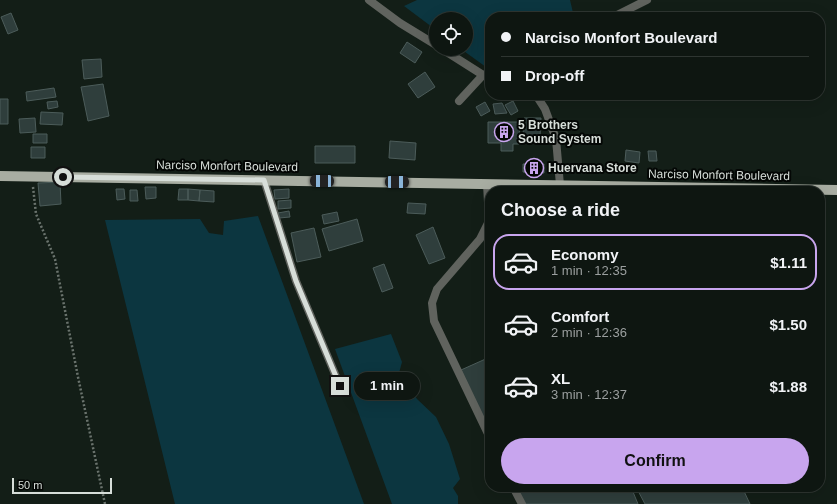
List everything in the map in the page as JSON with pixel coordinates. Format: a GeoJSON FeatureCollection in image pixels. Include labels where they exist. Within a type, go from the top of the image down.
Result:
{"type":"FeatureCollection","features":[{"type":"Feature","properties":{"kind":"main road","name":"Narciso Monfort Boulevard"},"geometry":{"type":"LineString","coordinates":[[0,176],[615,186]]}},
{"type":"Feature","properties":{"kind":"main road","name":"Narciso Monfort Boulevard"},"geometry":{"type":"LineString","coordinates":[[825,190],[837,190]]}},
{"type":"Feature","properties":{"kind":"street"},"geometry":{"type":"LineString","coordinates":[[368,0],[400,23],[429,41]]}},
{"type":"Feature","properties":{"kind":"street"},"geometry":{"type":"LineString","coordinates":[[623,12],[647,0]]}},
{"type":"Feature","properties":{"kind":"street"},"geometry":{"type":"LineString","coordinates":[[454,56],[485,74]]}},
{"type":"Feature","properties":{"kind":"street"},"geometry":{"type":"LineString","coordinates":[[459,101],[485,77]]}},
{"type":"Feature","properties":{"kind":"street"},"geometry":{"type":"LineString","coordinates":[[539,100],[545,109],[556,139],[560,185]]}},
{"type":"Feature","properties":{"kind":"street"},"geometry":{"type":"LineString","coordinates":[[264,180],[296,281],[340,386]]}},
{"type":"Feature","properties":{"kind":"street"},"geometry":{"type":"LineString","coordinates":[[485,229],[480,239],[437,289],[432,303],[434,320],[485,427]]}},
{"type":"Feature","properties":{"kind":"street"},"geometry":{"type":"LineString","coordinates":[[516,492],[522,504]]}},
{"type":"Feature","properties":{"kind":"path"},"geometry":{"type":"LineString","coordinates":[[32,176],[36,214],[56,259],[78,377],[105,504]]}},
{"type":"Feature","properties":{"kind":"water"},"geometry":{"type":"Polygon","coordinates":[[[417,0],[570,0],[573,12],[485,12],[485,66],[471,56],[473,56],[473,12],[429,12],[429,25],[404,6],[417,0]]]}},
{"type":"Feature","properties":{"kind":"water"},"geometry":{"type":"Polygon","coordinates":[[[258,216],[364,504],[175,504],[105,220],[200,219],[209,233],[223,235],[224,221],[258,216]]]}},
{"type":"Feature","properties":{"kind":"water"},"geometry":{"type":"Polygon","coordinates":[[[391,334],[402,362],[399,373],[417,399],[436,417],[449,444],[460,479],[453,488],[458,496],[458,504],[392,504],[335,349],[391,334]]]}},
{"type":"Feature","properties":{"kind":"building"},"geometry":{"type":"Polygon","coordinates":[[[11,13],[18,30],[8,34],[1,17],[11,13]]]}},
{"type":"Feature","properties":{"kind":"building"},"geometry":{"type":"Polygon","coordinates":[[[407,42],[422,52],[415,63],[400,53],[407,42]]]}},
{"type":"Feature","properties":{"kind":"building"},"geometry":{"type":"Polygon","coordinates":[[[101,59],[102,77],[84,79],[82,60],[101,59]]]}},
{"type":"Feature","properties":{"kind":"building"},"geometry":{"type":"Polygon","coordinates":[[[425,72],[435,87],[418,98],[408,84],[425,72]]]}},
{"type":"Feature","properties":{"kind":"building"},"geometry":{"type":"Polygon","coordinates":[[[103,84],[109,116],[88,121],[81,87],[103,84]]]}},
{"type":"Feature","properties":{"kind":"building"},"geometry":{"type":"Polygon","coordinates":[[[54,88],[56,97],[27,101],[26,92],[54,88]]]}},
{"type":"Feature","properties":{"kind":"building"},"geometry":{"type":"Polygon","coordinates":[[[0,99],[8,99],[8,124],[0,124],[0,99]]]}},
{"type":"Feature","properties":{"kind":"building"},"geometry":{"type":"Polygon","coordinates":[[[57,101],[58,107],[48,109],[47,102],[57,101]]]}},
{"type":"Feature","properties":{"kind":"building"},"geometry":{"type":"Polygon","coordinates":[[[513,101],[518,111],[511,115],[505,105],[513,101]]]}},
{"type":"Feature","properties":{"kind":"building"},"geometry":{"type":"Polygon","coordinates":[[[485,102],[490,111],[481,116],[476,107],[485,102]]]}},
{"type":"Feature","properties":{"kind":"building"},"geometry":{"type":"Polygon","coordinates":[[[502,103],[507,113],[495,114],[493,104],[502,103]]]}},
{"type":"Feature","properties":{"kind":"building"},"geometry":{"type":"Polygon","coordinates":[[[41,112],[63,113],[62,125],[40,124],[41,112]]]}},
{"type":"Feature","properties":{"kind":"building"},"geometry":{"type":"Polygon","coordinates":[[[35,118],[36,132],[20,133],[19,119],[35,118]]]}},
{"type":"Feature","properties":{"kind":"building"},"geometry":{"type":"Polygon","coordinates":[[[524,118],[541,118],[540,136],[523,135],[524,118]]]}},
{"type":"Feature","properties":{"kind":"building","name":"5 Brothers Sound System"},"geometry":{"type":"Polygon","coordinates":[[[488,122],[520,122],[519,144],[513,144],[513,151],[501,151],[501,143],[488,143],[488,122]]]}},
{"type":"Feature","properties":{"kind":"building"},"geometry":{"type":"Polygon","coordinates":[[[33,134],[47,134],[47,143],[33,143],[33,134]]]}},
{"type":"Feature","properties":{"kind":"building"},"geometry":{"type":"Polygon","coordinates":[[[390,141],[416,143],[415,160],[389,158],[390,141]]]}},
{"type":"Feature","properties":{"kind":"building"},"geometry":{"type":"Polygon","coordinates":[[[315,146],[355,146],[355,163],[315,163],[315,146]]]}},
{"type":"Feature","properties":{"kind":"building"},"geometry":{"type":"Polygon","coordinates":[[[31,147],[45,147],[45,158],[31,158],[31,147]]]}},
{"type":"Feature","properties":{"kind":"building"},"geometry":{"type":"Polygon","coordinates":[[[626,150],[640,152],[639,163],[625,161],[626,150]]]}},
{"type":"Feature","properties":{"kind":"building"},"geometry":{"type":"Polygon","coordinates":[[[648,151],[656,151],[657,161],[649,161],[648,151]]]}},
{"type":"Feature","properties":{"kind":"building","name":"Huervana Store"},"geometry":{"type":"Polygon","coordinates":[[[523,164],[544,164],[544,173],[523,172],[523,164]]]}},
{"type":"Feature","properties":{"kind":"building"},"geometry":{"type":"Polygon","coordinates":[[[60,182],[61,204],[40,206],[38,183],[60,182]]]}},
{"type":"Feature","properties":{"kind":"building"},"geometry":{"type":"Polygon","coordinates":[[[145,187],[156,187],[156,198],[146,199],[145,187]]]}},
{"type":"Feature","properties":{"kind":"building"},"geometry":{"type":"Polygon","coordinates":[[[116,189],[124,189],[125,199],[117,200],[116,189]]]}},
{"type":"Feature","properties":{"kind":"building"},"geometry":{"type":"Polygon","coordinates":[[[179,189],[188,189],[188,200],[178,200],[179,189]]]}},
{"type":"Feature","properties":{"kind":"building"},"geometry":{"type":"Polygon","coordinates":[[[188,189],[200,190],[199,201],[188,200],[188,189]]]}},
{"type":"Feature","properties":{"kind":"building"},"geometry":{"type":"Polygon","coordinates":[[[289,189],[289,198],[275,199],[274,190],[289,189]]]}},
{"type":"Feature","properties":{"kind":"building"},"geometry":{"type":"Polygon","coordinates":[[[130,190],[137,190],[138,201],[130,201],[130,190]]]}},
{"type":"Feature","properties":{"kind":"building"},"geometry":{"type":"Polygon","coordinates":[[[200,190],[214,191],[214,202],[199,201],[200,190]]]}},
{"type":"Feature","properties":{"kind":"building"},"geometry":{"type":"Polygon","coordinates":[[[291,200],[291,208],[278,209],[278,201],[291,200]]]}},
{"type":"Feature","properties":{"kind":"building"},"geometry":{"type":"Polygon","coordinates":[[[408,203],[426,204],[425,214],[407,213],[408,203]]]}},
{"type":"Feature","properties":{"kind":"building"},"geometry":{"type":"Polygon","coordinates":[[[289,211],[290,217],[279,218],[278,213],[289,211]]]}},
{"type":"Feature","properties":{"kind":"building"},"geometry":{"type":"Polygon","coordinates":[[[337,212],[339,221],[324,224],[322,215],[337,212]]]}},
{"type":"Feature","properties":{"kind":"building"},"geometry":{"type":"Polygon","coordinates":[[[357,219],[363,241],[329,251],[322,229],[357,219]]]}},
{"type":"Feature","properties":{"kind":"building"},"geometry":{"type":"Polygon","coordinates":[[[433,227],[445,258],[429,264],[416,235],[433,227]]]}},
{"type":"Feature","properties":{"kind":"building"},"geometry":{"type":"Polygon","coordinates":[[[314,228],[321,257],[297,262],[291,233],[314,228]]]}},
{"type":"Feature","properties":{"kind":"building"},"geometry":{"type":"Polygon","coordinates":[[[384,264],[393,288],[382,292],[373,268],[384,264]]]}},
{"type":"Feature","properties":{"kind":"building"},"geometry":{"type":"Polygon","coordinates":[[[485,359],[485,422],[461,370],[485,359]]]}},
{"type":"Feature","properties":{"kind":"building"},"geometry":{"type":"Polygon","coordinates":[[[517,492],[633,492],[638,504],[523,504],[517,492]]]}},
{"type":"Feature","properties":{"kind":"building"},"geometry":{"type":"Polygon","coordinates":[[[639,492],[744,492],[750,504],[645,504],[639,492]]]}},
{"type":"Feature","properties":{"kind":"place","name":"5 Brothers Sound System"},"geometry":{"type":"Point","coordinates":[504,132]}},
{"type":"Feature","properties":{"kind":"place","name":"Huervana Store"},"geometry":{"type":"Point","coordinates":[534,168]}},
{"type":"Feature","properties":{"kind":"route"},"geometry":{"type":"LineString","coordinates":[[63,177],[264,180],[296,281],[340,386]]}}]}
